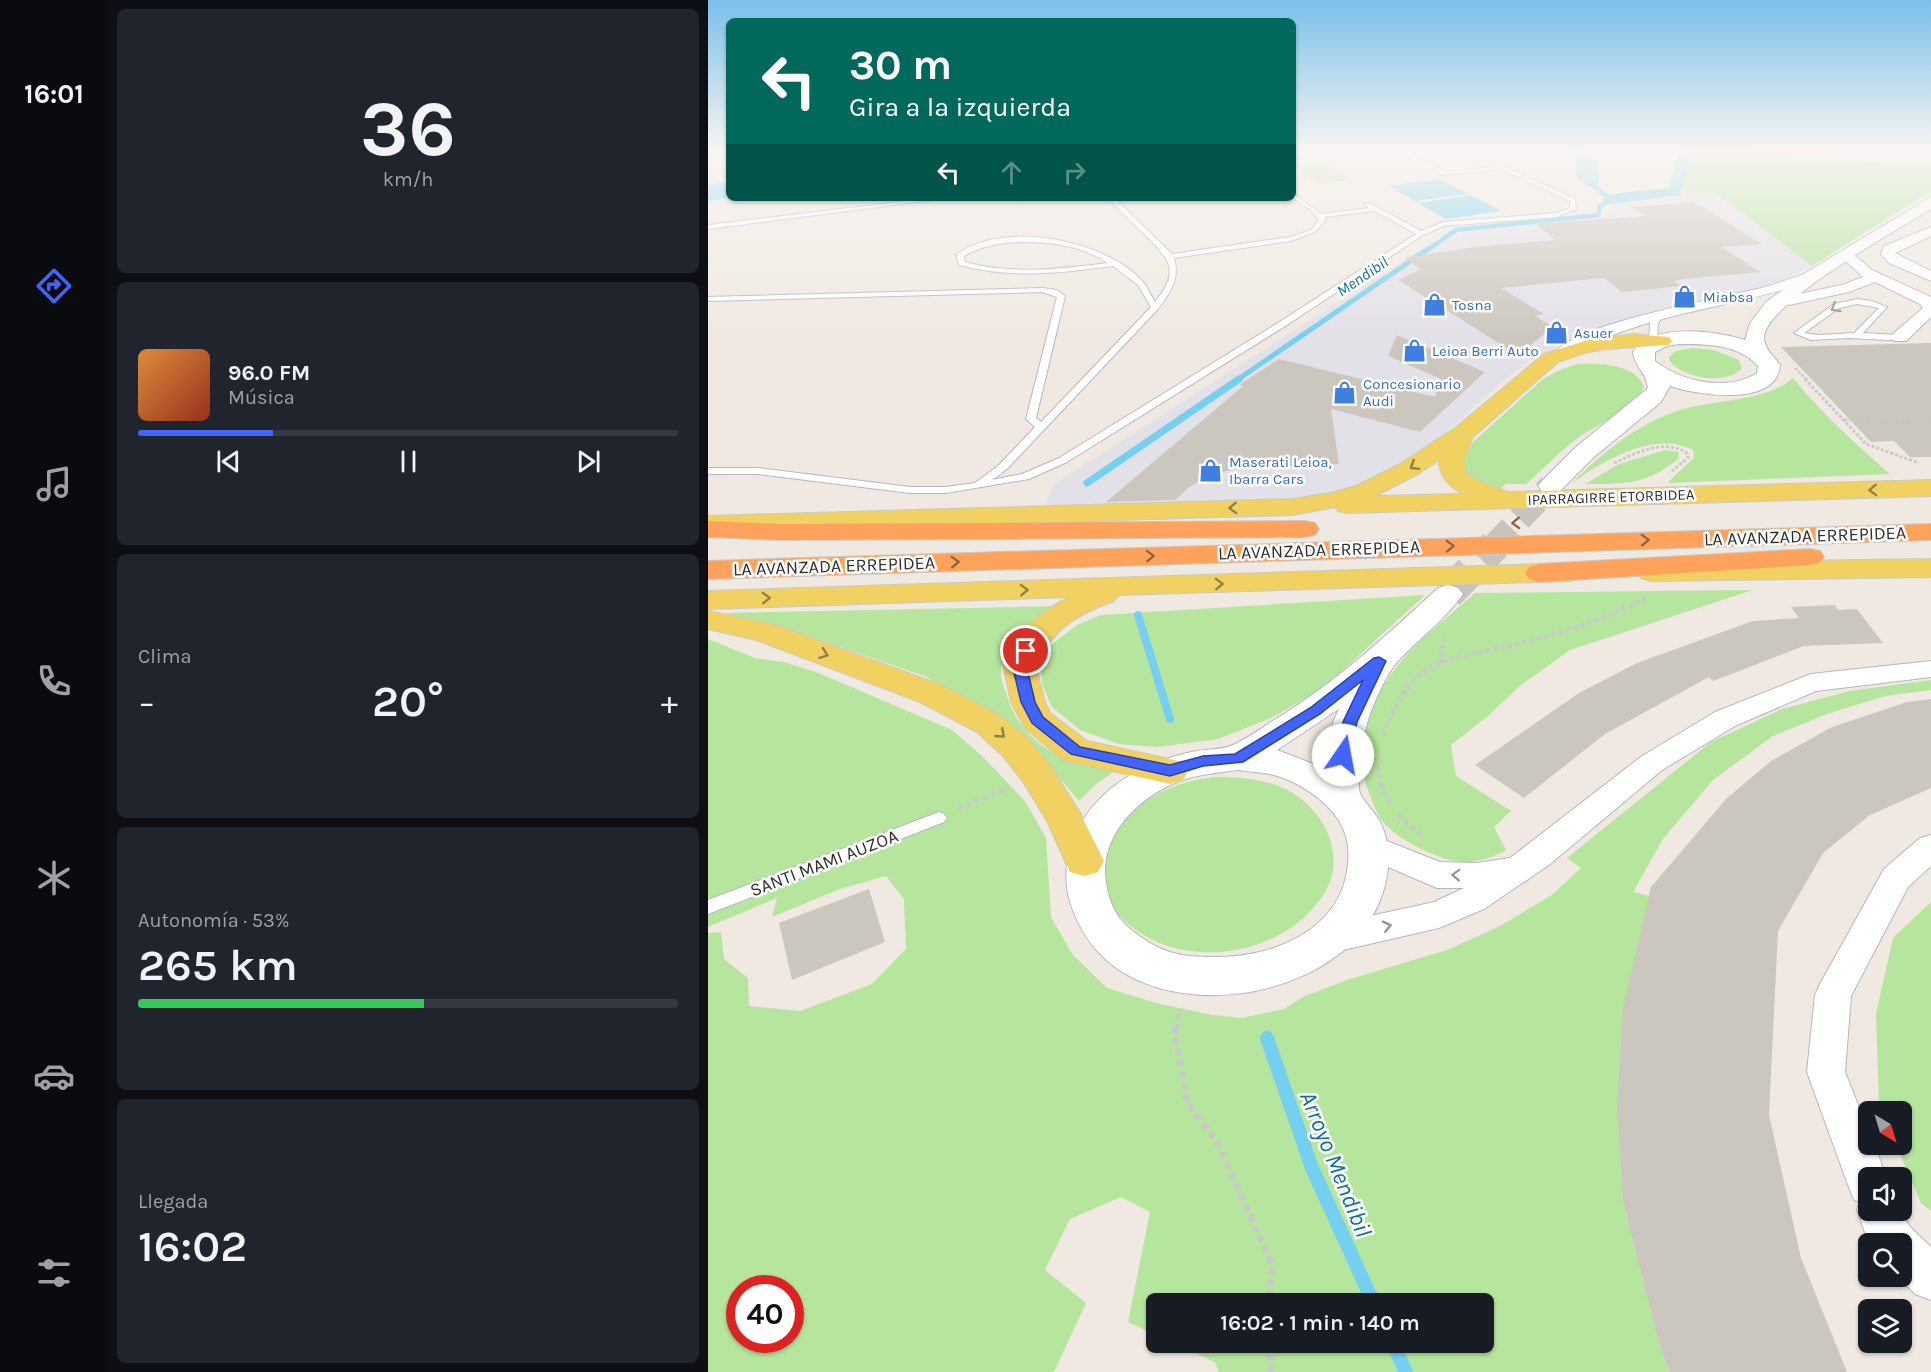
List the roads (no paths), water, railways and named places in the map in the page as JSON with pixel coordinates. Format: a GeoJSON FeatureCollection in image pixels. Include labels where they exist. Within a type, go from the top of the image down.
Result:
{"type":"FeatureCollection","features":[{"type":"Feature","properties":{"kind":"highway","name":"LA AVANZADA ERREPIDEA"},"geometry":{"type":"LineString","coordinates":[[708,549],[1931,512]]}},
{"type":"Feature","properties":{"kind":"highway"},"geometry":{"type":"LineString","coordinates":[[708,529],[778,532],[1325,529]]}},
{"type":"Feature","properties":{"kind":"highway","name":"LA AVANZADA ERREPIDEA"},"geometry":{"type":"LineString","coordinates":[[708,570],[1931,532]]}},
{"type":"Feature","properties":{"kind":"highway"},"geometry":{"type":"LineString","coordinates":[[1539,573],[1931,550]]}},
{"type":"Feature","properties":{"kind":"main road"},"geometry":{"type":"LineString","coordinates":[[708,524],[1292,507],[1334,500],[1365,491],[1409,469],[1463,434],[1540,365],[1551,358],[1565,352],[1615,342],[1654,352]]}},
{"type":"Feature","properties":{"kind":"main road"},"geometry":{"type":"LineString","coordinates":[[1540,365],[1593,356],[1616,357],[1654,352]]}},
{"type":"Feature","properties":{"kind":"main road"},"geometry":{"type":"LineString","coordinates":[[1463,434],[1449,461],[1452,474],[1471,488],[1507,500]]}},
{"type":"Feature","properties":{"kind":"main road","name":"IPARRAGIRRE ETORBIDEA"},"geometry":{"type":"LineString","coordinates":[[1292,507],[1931,488]]}},
{"type":"Feature","properties":{"kind":"main road"},"geometry":{"type":"LineString","coordinates":[[708,600],[1539,573],[1931,568]]}},
{"type":"Feature","properties":{"kind":"main road"},"geometry":{"type":"LineString","coordinates":[[1127,587],[1071,607],[1046,622],[1019,664],[1028,702],[1037,720],[1076,751],[1170,771]]}},
{"type":"Feature","properties":{"kind":"main road"},"geometry":{"type":"LineString","coordinates":[[708,620],[765,632],[932,694],[989,724],[1015,747],[1037,774],[1066,821],[1084,861]]}},
{"type":"Feature","properties":{"kind":"street"},"geometry":{"type":"LineString","coordinates":[[1758,354],[1754,337],[1760,323],[1773,306],[1813,276],[1920,212]]}},
{"type":"Feature","properties":{"kind":"street"},"geometry":{"type":"LineString","coordinates":[[1931,231],[1889,249],[1888,254],[1894,260],[1931,277]]}},
{"type":"Feature","properties":{"kind":"street"},"geometry":{"type":"LineString","coordinates":[[1847,256],[1871,275]]}},
{"type":"Feature","properties":{"kind":"street"},"geometry":{"type":"LineString","coordinates":[[1831,265],[1871,275],[1926,301],[1931,309]]}},
{"type":"Feature","properties":{"kind":"street"},"geometry":{"type":"LineString","coordinates":[[1773,306],[1808,294],[1864,284],[1871,275]]}},
{"type":"Feature","properties":{"kind":"street"},"geometry":{"type":"LineString","coordinates":[[1565,352],[1601,333],[1660,315],[1761,293],[1813,276]]}},
{"type":"Feature","properties":{"kind":"street"},"geometry":{"type":"LineString","coordinates":[[1654,352],[1730,330],[1780,292],[1813,276]]}},
{"type":"Feature","properties":{"kind":"street"},"geometry":{"type":"LineString","coordinates":[[1851,287],[1886,292],[1931,309]]}},
{"type":"Feature","properties":{"kind":"street"},"geometry":{"type":"LineString","coordinates":[[1900,337],[1931,309]]}},
{"type":"Feature","properties":{"kind":"street"},"geometry":{"type":"LineString","coordinates":[[1654,352],[1677,382],[1718,388],[1745,387],[1768,376],[1769,365],[1758,354],[1734,344],[1705,338]]}},
{"type":"Feature","properties":{"kind":"street"},"geometry":{"type":"LineString","coordinates":[[1551,486],[1585,452],[1653,397],[1659,388],[1654,352]]}},
{"type":"Feature","properties":{"kind":"street"},"geometry":{"type":"LineString","coordinates":[[1585,452],[1652,414],[1718,388]]}},
{"type":"Feature","properties":{"kind":"street"},"geometry":{"type":"LineString","coordinates":[[1238,758],[1315,711],[1379,661],[1448,594]]}},
{"type":"Feature","properties":{"kind":"street"},"geometry":{"type":"LineString","coordinates":[[1341,796],[1343,755],[1350,722],[1379,661]]}},
{"type":"Feature","properties":{"kind":"street"},"geometry":{"type":"LineString","coordinates":[[1330,939],[1439,914],[1472,900],[1538,856],[1652,763],[1725,719],[1810,683],[1931,669]]}},
{"type":"Feature","properties":{"kind":"street"},"geometry":{"type":"LineString","coordinates":[[1238,758],[1277,763],[1312,775],[1341,796],[1359,819],[1369,846],[1368,878],[1356,910],[1330,939],[1289,964],[1240,977],[1189,976],[1142,961],[1106,934],[1086,898],[1084,861],[1094,833],[1113,807],[1139,786],[1170,771],[1203,761],[1238,758]]}},
{"type":"Feature","properties":{"kind":"street"},"geometry":{"type":"LineString","coordinates":[[1369,846],[1437,875],[1476,876],[1514,870]]}},
{"type":"Feature","properties":{"kind":"street"},"geometry":{"type":"LineString","coordinates":[[1862,1167],[1826,1072],[1833,995],[1896,878],[1931,847]]}},
{"type":"Feature","properties":{"kind":"street"},"geometry":{"type":"LineString","coordinates":[[1912,1259],[1931,1278]]}},
{"type":"Feature","properties":{"kind":"lane"},"geometry":{"type":"LineString","coordinates":[[708,226],[827,212]]}},
{"type":"Feature","properties":{"kind":"lane"},"geometry":{"type":"LineString","coordinates":[[978,486],[1003,467],[1155,307],[1173,279],[1174,269],[1170,256],[1125,212]]}},
{"type":"Feature","properties":{"kind":"lane"},"geometry":{"type":"LineString","coordinates":[[1170,256],[1291,239],[1313,231],[1323,220],[1315,212]]}},
{"type":"Feature","properties":{"kind":"lane"},"geometry":{"type":"LineString","coordinates":[[1320,216],[1351,212]]}},
{"type":"Feature","properties":{"kind":"lane"},"geometry":{"type":"LineString","coordinates":[[1381,212],[1421,234]]}},
{"type":"Feature","properties":{"kind":"lane"},"geometry":{"type":"LineString","coordinates":[[708,471],[758,471],[910,490],[946,490],[1025,477],[1063,460],[1284,323],[1421,234],[1443,224],[1557,215],[1565,212]]}},
{"type":"Feature","properties":{"kind":"lane"},"geometry":{"type":"LineString","coordinates":[[1113,264],[1038,272],[1008,272],[980,270],[962,263],[960,255],[973,246],[996,242],[1038,241],[1084,248],[1113,264],[1141,283],[1147,300],[1155,307]]}},
{"type":"Feature","properties":{"kind":"lane"},"geometry":{"type":"LineString","coordinates":[[708,299],[1054,292],[1061,297],[1032,419],[1041,428]]}},
{"type":"Feature","properties":{"kind":"lane"},"geometry":{"type":"LineString","coordinates":[[1856,335],[1883,309],[1882,307],[1853,302],[1839,303],[1798,333],[1809,337],[1856,335],[1884,339],[1900,337]]}},
{"type":"Feature","properties":{"kind":"lane"},"geometry":{"type":"LineString","coordinates":[[1654,352],[1654,323],[1660,315]]}},
{"type":"Feature","properties":{"kind":"lane","name":"SANTI MAMI AUZOA"},"geometry":{"type":"LineString","coordinates":[[708,907],[939,818]]}},
{"type":"Feature","properties":{"kind":"water"},"geometry":{"type":"Polygon","coordinates":[[[1434,212],[1494,212],[1446,219],[1434,212]]]}},
{"type":"Feature","properties":{"kind":"waterway","name":"Mendibil"},"geometry":{"type":"LineString","coordinates":[[1426,251],[1456,230],[1599,215],[1599,212]]}},
{"type":"Feature","properties":{"kind":"waterway","name":"Mendibil"},"geometry":{"type":"LineString","coordinates":[[1237,380],[1428,249]]}},
{"type":"Feature","properties":{"kind":"waterway","name":"Mendibil"},"geometry":{"type":"LineString","coordinates":[[1087,483],[1239,379]]}},
{"type":"Feature","properties":{"kind":"waterway","name":"Arroyo Mendibil"},"geometry":{"type":"LineString","coordinates":[[1138,615],[1170,719]]}},
{"type":"Feature","properties":{"kind":"waterway","name":"Arroyo Mendibil"},"geometry":{"type":"LineString","coordinates":[[1267,1038],[1312,1168],[1369,1293]]}},
{"type":"Feature","properties":{"kind":"waterway","name":"Arroyo Mendibil"},"geometry":{"type":"LineString","coordinates":[[1397,1353],[1406,1372]]}},
{"type":"Feature","properties":{"kind":"tunnel"},"geometry":{"type":"LineString","coordinates":[[1494,546],[1551,486]]}},
{"type":"Feature","properties":{"kind":"tunnel"},"geometry":{"type":"LineString","coordinates":[[1448,594],[1495,545]]}},
{"type":"Feature","properties":{"kind":"place","name":"Miabsa"},"geometry":{"type":"Point","coordinates":[1685,297]}},
{"type":"Feature","properties":{"kind":"place","name":"Tosna"},"geometry":{"type":"Point","coordinates":[1434,305]}},
{"type":"Feature","properties":{"kind":"place","name":"Asuer"},"geometry":{"type":"Point","coordinates":[1556,333]}},
{"type":"Feature","properties":{"kind":"place","name":"Leioa Berri Auto"},"geometry":{"type":"Point","coordinates":[1414,351]}},
{"type":"Feature","properties":{"kind":"place","name":"Concesionario Audi"},"geometry":{"type":"Point","coordinates":[1345,393]}},
{"type":"Feature","properties":{"kind":"place","name":"Maserati Leioa, Ibarra Cars"},"geometry":{"type":"Point","coordinates":[1211,471]}}]}
